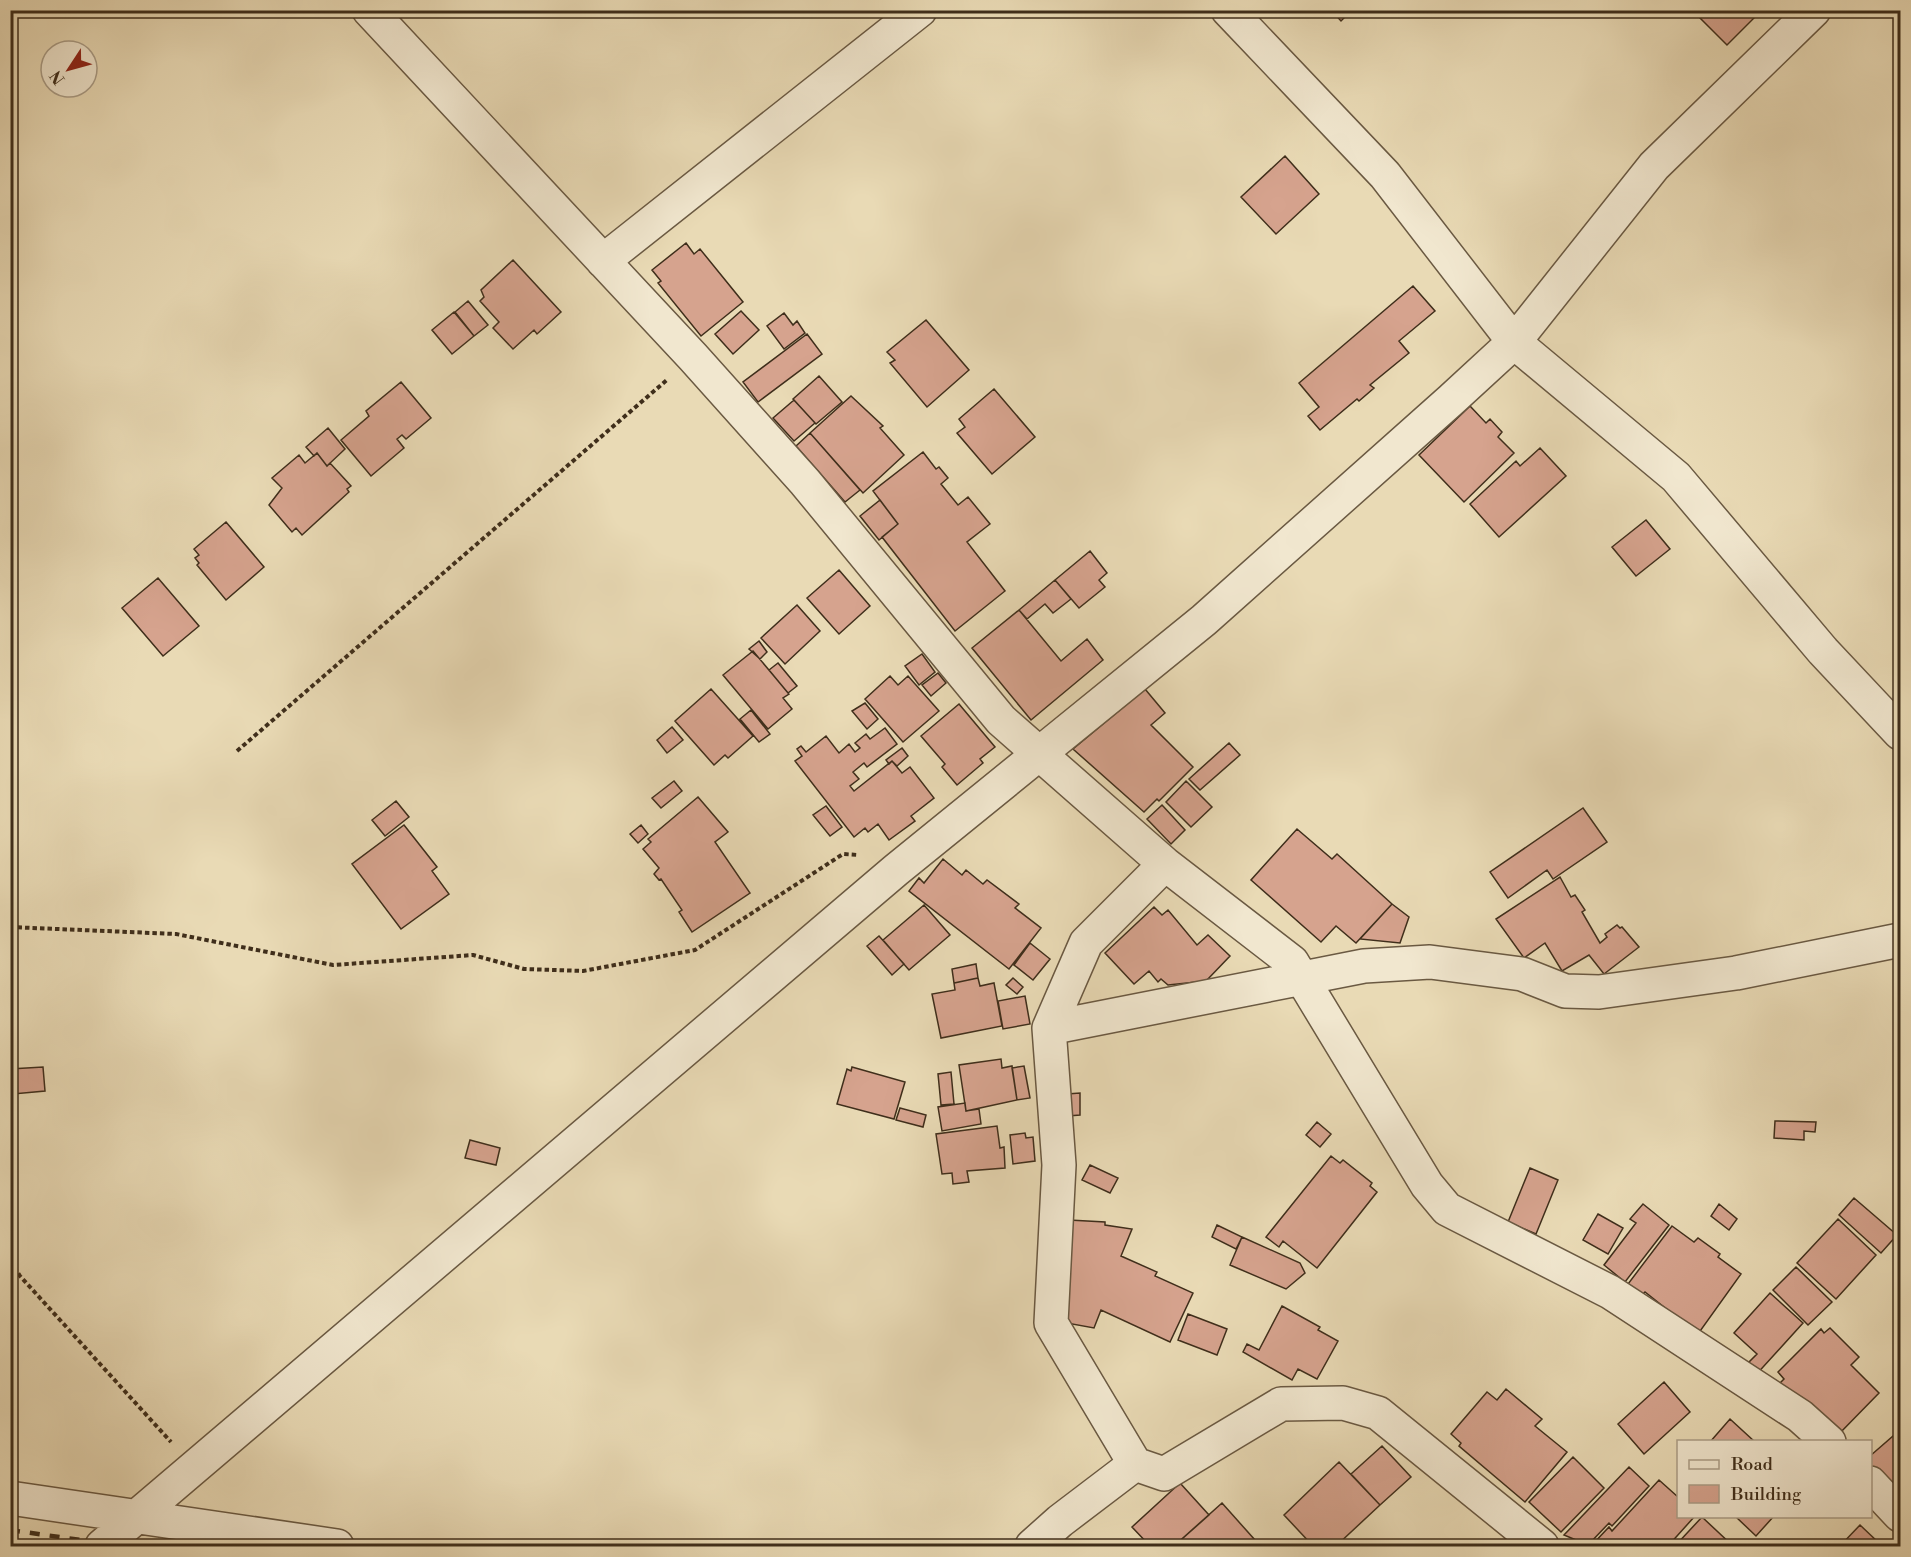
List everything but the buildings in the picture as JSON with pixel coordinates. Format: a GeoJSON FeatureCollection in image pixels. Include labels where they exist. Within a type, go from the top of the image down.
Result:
{"type":"FeatureCollection","features":[{"type":"Feature","properties":{"kind":"street"},"geometry":{"type":"LineString","coordinates":[[369,10],[693,357],[805,482],[1001,720],[1038,755],[1165,864],[1292,962],[1427,1185],[1447,1209],[1610,1292],[1800,1416],[1827,1440]]}},
{"type":"Feature","properties":{"kind":"street"},"geometry":{"type":"LineString","coordinates":[[603,261],[920,10]]}},
{"type":"Feature","properties":{"kind":"street"},"geometry":{"type":"LineString","coordinates":[[1228,10],[1384,175],[1514,342],[1676,477],[1823,651],[1900,733]]}},
{"type":"Feature","properties":{"kind":"street"},"geometry":{"type":"LineString","coordinates":[[102,1546],[896,870],[1204,620],[1514,342],[1654,165],[1814,10]]}},
{"type":"Feature","properties":{"kind":"street"},"geometry":{"type":"LineString","coordinates":[[1165,864],[1086,943],[1049,1028],[1059,1165],[1051,1323],[1135,1464],[1164,1474],[1281,1404],[1343,1403],[1378,1413],[1542,1546]]}},
{"type":"Feature","properties":{"kind":"street"},"geometry":{"type":"LineString","coordinates":[[1049,1028],[1364,966],[1430,962],[1522,974],[1565,991],[1599,992],[1736,972],[1900,940]]}},
{"type":"Feature","properties":{"kind":"street"},"geometry":{"type":"LineString","coordinates":[[1032,1546],[1060,1521],[1135,1464]]}},
{"type":"Feature","properties":{"kind":"street"},"geometry":{"type":"LineString","coordinates":[[1872,1485],[1900,1515]]}},
{"type":"Feature","properties":{"kind":"street"},"geometry":{"type":"LineString","coordinates":[[10,1498],[337,1546]]}},
{"type":"Feature","properties":{"kind":"path"},"geometry":{"type":"LineString","coordinates":[[237,751],[693,357]]}},
{"type":"Feature","properties":{"kind":"path"},"geometry":{"type":"LineString","coordinates":[[10,927],[176,934],[333,965],[473,955],[524,969],[583,971],[695,950],[843,854],[880,857],[896,870]]}},
{"type":"Feature","properties":{"kind":"path"},"geometry":{"type":"LineString","coordinates":[[10,1261],[20,1276],[195,1468]]}},
{"type":"Feature","properties":{"kind":"railway"},"geometry":{"type":"LineString","coordinates":[[10,1530],[123,1546]]}}]}
